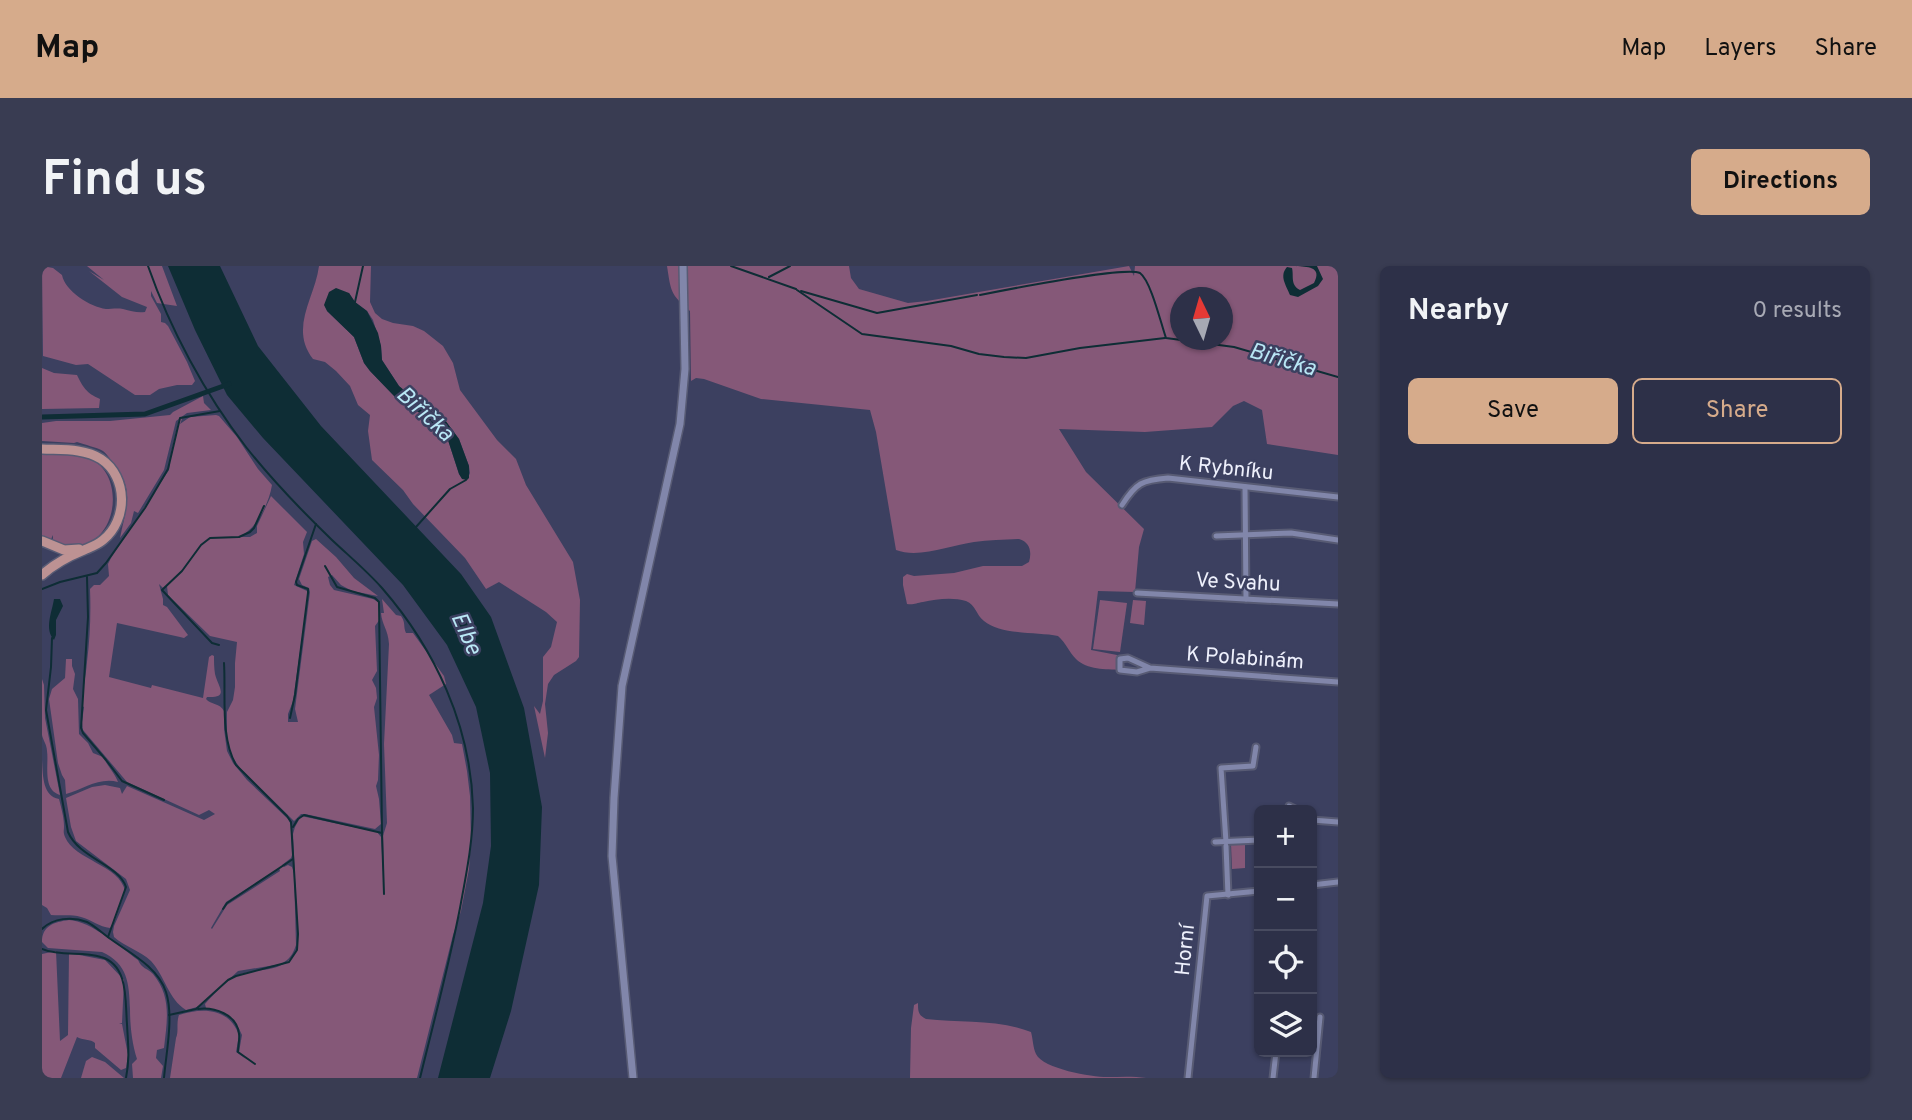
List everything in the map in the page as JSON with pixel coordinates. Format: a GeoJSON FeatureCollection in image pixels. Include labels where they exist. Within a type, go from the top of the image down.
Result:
{"type":"FeatureCollection","features":[{"type":"Feature","properties":{"kind":"main road"},"geometry":{"type":"LineString","coordinates":[[42,449],[70,451],[101,459],[114,474],[121,490],[122,501],[117,520],[103,540],[64,559],[42,575]]}},
{"type":"Feature","properties":{"kind":"main road"},"geometry":{"type":"LineString","coordinates":[[42,541],[64,550],[84,550]]}},
{"type":"Feature","properties":{"kind":"street"},"geometry":{"type":"LineString","coordinates":[[633,1078],[612,856],[613,808],[622,686],[680,424],[685,369],[683,266]]}},
{"type":"Feature","properties":{"kind":"street","name":"K Rybníku"},"geometry":{"type":"LineString","coordinates":[[1122,505],[1134,489],[1148,480],[1168,478],[1338,498]]}},
{"type":"Feature","properties":{"kind":"street"},"geometry":{"type":"LineString","coordinates":[[1245,487],[1246,599]]}},
{"type":"Feature","properties":{"kind":"street"},"geometry":{"type":"LineString","coordinates":[[1216,536],[1291,533],[1338,540]]}},
{"type":"Feature","properties":{"kind":"street","name":"Ve Svahu"},"geometry":{"type":"LineString","coordinates":[[1137,593],[1338,604]]}},
{"type":"Feature","properties":{"kind":"street","name":"K Polabinám"},"geometry":{"type":"LineString","coordinates":[[1150,668],[1137,672],[1121,670],[1120,659],[1128,658],[1150,668],[1338,682]]}},
{"type":"Feature","properties":{"kind":"street"},"geometry":{"type":"LineString","coordinates":[[1228,895],[1221,768],[1253,766],[1256,747]]}},
{"type":"Feature","properties":{"kind":"street"},"geometry":{"type":"LineString","coordinates":[[1317,820],[1338,822]]}},
{"type":"Feature","properties":{"kind":"street"},"geometry":{"type":"LineString","coordinates":[[1215,842],[1226,844],[1254,841]]}},
{"type":"Feature","properties":{"kind":"street"},"geometry":{"type":"LineString","coordinates":[[1317,884],[1338,882]]}},
{"type":"Feature","properties":{"kind":"street","name":"Horní"},"geometry":{"type":"LineString","coordinates":[[1188,1078],[1207,895],[1254,892]]}},
{"type":"Feature","properties":{"kind":"street"},"geometry":{"type":"LineString","coordinates":[[1314,1078],[1320,1017]]}},
{"type":"Feature","properties":{"kind":"street"},"geometry":{"type":"LineString","coordinates":[[1273,1078],[1275,1057]]}},
{"type":"Feature","properties":{"kind":"shaded area"},"geometry":{"type":"Polygon","coordinates":[[[42,266],[53,268],[62,275],[73,292],[93,305],[106,309],[145,312],[147,307],[122,297],[89,271],[104,280],[87,266],[162,266],[177,306],[157,303],[151,291],[151,296],[161,314],[161,322],[168,326],[187,362],[195,381],[192,385],[159,389],[150,395],[135,395],[88,364],[76,365],[43,356],[42,266]]]}},
{"type":"Feature","properties":{"kind":"shaded area"},"geometry":{"type":"Polygon","coordinates":[[[319,266],[371,266],[370,302],[375,313],[382,319],[424,331],[443,346],[453,363],[460,390],[497,440],[516,459],[526,485],[573,562],[580,600],[579,657],[554,675],[548,684],[545,704],[548,733],[545,758],[534,706],[540,714],[543,701],[543,657],[551,647],[557,622],[499,582],[486,589],[465,558],[372,460],[368,431],[370,415],[358,405],[350,386],[336,371],[325,362],[313,359],[306,347],[303,324],[319,266]],[[349,293],[327,311],[354,337],[370,371],[396,398],[423,415],[447,437],[459,474],[467,480],[469,466],[459,439],[442,416],[426,409],[399,386],[382,360],[373,320],[367,311],[355,302],[349,293]]]}},
{"type":"Feature","properties":{"kind":"shaded area"},"geometry":{"type":"Polygon","coordinates":[[[667,266],[849,266],[851,278],[859,289],[908,303],[1129,266],[1134,276],[1135,266],[1338,266],[1338,455],[1267,444],[1262,410],[1244,401],[1233,406],[1212,427],[1145,432],[1059,429],[1086,472],[1144,529],[1139,547],[1135,592],[1098,591],[1091,650],[1117,655],[1120,670],[1091,667],[1080,663],[1058,636],[1009,631],[991,626],[981,619],[966,601],[944,599],[907,604],[903,577],[907,574],[914,576],[954,573],[983,566],[1022,566],[1029,562],[1029,548],[1026,542],[1019,539],[974,542],[915,553],[896,550],[870,410],[761,399],[704,379],[696,378],[691,381],[690,311],[675,296],[667,266]]]}},
{"type":"Feature","properties":{"kind":"shaded area"},"geometry":{"type":"Polygon","coordinates":[[[42,368],[54,373],[77,375],[86,389],[100,399],[99,408],[42,409],[42,368]]]}},
{"type":"Feature","properties":{"kind":"shaded area"},"geometry":{"type":"Polygon","coordinates":[[[203,396],[204,403],[211,410],[187,413],[180,418],[180,424],[190,417],[219,416],[272,485],[260,516],[250,529],[238,537],[250,537],[257,533],[257,526],[271,496],[307,532],[303,542],[304,554],[294,585],[308,594],[288,722],[298,722],[295,709],[310,592],[299,579],[312,541],[316,539],[354,578],[378,596],[352,591],[341,585],[332,575],[328,577],[334,590],[378,602],[380,619],[375,626],[377,671],[372,680],[377,698],[374,707],[379,755],[376,786],[381,824],[375,829],[305,814],[301,814],[294,821],[240,768],[231,755],[227,738],[227,712],[235,687],[237,642],[210,636],[168,595],[169,583],[163,588],[159,584],[163,605],[188,635],[184,638],[117,623],[109,677],[203,698],[209,657],[214,656],[215,674],[221,691],[218,696],[206,699],[224,711],[227,751],[247,780],[291,825],[292,855],[282,865],[292,867],[294,873],[296,945],[292,954],[281,964],[238,971],[204,1003],[186,1010],[175,1000],[151,961],[114,937],[114,926],[130,890],[126,879],[76,841],[66,798],[92,787],[105,785],[120,788],[122,794],[127,786],[204,820],[215,814],[209,810],[199,815],[127,782],[83,730],[82,722],[90,635],[90,589],[94,585],[100,585],[109,576],[108,564],[111,558],[169,470],[179,419],[176,421],[164,470],[138,513],[134,511],[131,523],[120,538],[127,491],[121,474],[109,457],[100,450],[77,442],[42,441],[42,423],[110,421],[170,415],[203,396]],[[279,868],[226,902],[211,928],[227,905],[280,871],[279,868]]]}},
{"type":"Feature","properties":{"kind":"shaded area"},"geometry":{"type":"Polygon","coordinates":[[[42,454],[79,455],[91,459],[102,468],[109,480],[113,494],[108,523],[89,543],[68,546],[55,542],[53,535],[50,541],[42,537],[42,454]]]}},
{"type":"Feature","properties":{"kind":"shaded area"},"geometry":{"type":"Polygon","coordinates":[[[382,599],[396,615],[401,616],[406,633],[413,633],[444,676],[446,684],[429,695],[454,743],[462,744],[470,796],[469,869],[461,911],[417,1078],[170,1078],[178,1018],[188,1012],[214,1012],[229,1019],[239,1035],[236,1052],[246,1059],[239,1052],[242,1035],[236,1024],[223,1013],[206,1008],[205,1004],[234,977],[282,965],[294,954],[298,945],[293,834],[301,816],[377,832],[381,837],[384,890],[383,836],[387,823],[384,744],[389,644],[381,613],[384,613],[382,599]]]}},
{"type":"Feature","properties":{"kind":"shaded area"},"geometry":{"type":"Polygon","coordinates":[[[1100,600],[1127,603],[1120,652],[1093,649],[1100,600]]]}},
{"type":"Feature","properties":{"kind":"shaded area"},"geometry":{"type":"Polygon","coordinates":[[[1133,600],[1146,601],[1144,625],[1130,623],[1133,600]]]}},
{"type":"Feature","properties":{"kind":"shaded area"},"geometry":{"type":"Polygon","coordinates":[[[66,659],[72,659],[75,674],[73,689],[78,699],[79,734],[93,753],[103,757],[118,782],[98,782],[66,794],[65,780],[58,763],[49,699],[52,689],[65,678],[66,659]]]}},
{"type":"Feature","properties":{"kind":"shaded area"},"geometry":{"type":"Polygon","coordinates":[[[42,679],[45,718],[60,795],[51,788],[48,776],[47,749],[42,735],[42,679]]]}},
{"type":"Feature","properties":{"kind":"shaded area"},"geometry":{"type":"Polygon","coordinates":[[[42,760],[44,784],[49,794],[59,799],[64,819],[64,834],[70,845],[115,875],[125,891],[110,928],[77,916],[51,915],[42,905],[42,760]]]}},
{"type":"Feature","properties":{"kind":"shaded area"},"geometry":{"type":"Polygon","coordinates":[[[1245,843],[1245,868],[1232,869],[1231,844],[1245,843]]]}},
{"type":"Feature","properties":{"kind":"shaded area"},"geometry":{"type":"Polygon","coordinates":[[[69,920],[87,925],[105,936],[138,960],[159,983],[167,1010],[164,1048],[157,1050],[156,1058],[163,1066],[161,1078],[133,1078],[132,1064],[137,1059],[129,991],[125,975],[117,962],[102,952],[48,948],[42,942],[44,932],[50,926],[69,920]]]}},
{"type":"Feature","properties":{"kind":"shaded area"},"geometry":{"type":"Polygon","coordinates":[[[56,951],[60,1041],[68,1035],[69,953],[105,960],[124,980],[122,1023],[119,1024],[122,1024],[128,1055],[126,1068],[121,1070],[95,1048],[95,1043],[77,1037],[61,1078],[42,1078],[42,954],[56,951]]]}},
{"type":"Feature","properties":{"kind":"shaded area"},"geometry":{"type":"Polygon","coordinates":[[[918,1003],[921,1016],[926,1019],[993,1023],[1031,1032],[1036,1054],[1058,1068],[1100,1077],[1146,1078],[910,1078],[911,1028],[914,1005],[918,1003]]]}},
{"type":"Feature","properties":{"kind":"shaded area"},"geometry":{"type":"Polygon","coordinates":[[[92,1057],[105,1062],[124,1078],[81,1078],[86,1061],[92,1057]]]}},
{"type":"Feature","properties":{"kind":"water","name":"Elbe"},"geometry":{"type":"Polygon","coordinates":[[[168,266],[220,266],[258,346],[321,426],[461,574],[491,617],[524,708],[542,807],[539,885],[511,1011],[490,1078],[438,1078],[483,903],[491,846],[490,773],[476,707],[447,645],[403,585],[263,438],[227,395],[168,266]]]}},
{"type":"Feature","properties":{"kind":"water"},"geometry":{"type":"Polygon","coordinates":[[[1296,266],[1317,266],[1323,279],[1318,286],[1298,297],[1290,295],[1285,284],[1283,277],[1287,267],[1292,268],[1294,283],[1300,290],[1314,283],[1316,273],[1312,268],[1296,266]]]}},
{"type":"Feature","properties":{"kind":"water"},"geometry":{"type":"Polygon","coordinates":[[[336,288],[349,293],[355,302],[367,311],[378,333],[382,360],[399,386],[426,409],[442,416],[459,439],[469,466],[467,480],[462,479],[459,474],[447,437],[423,415],[396,398],[370,371],[354,337],[327,311],[324,305],[329,292],[336,288]]]}},
{"type":"Feature","properties":{"kind":"water"},"geometry":{"type":"Polygon","coordinates":[[[54,599],[60,599],[63,606],[56,620],[54,640],[49,626],[54,599]]]}},
{"type":"Feature","properties":{"kind":"waterway"},"geometry":{"type":"LineString","coordinates":[[148,266],[190,360],[231,427],[288,495],[376,582],[401,612],[434,663],[457,718],[471,778],[472,833],[456,929],[420,1078]]}},
{"type":"Feature","properties":{"kind":"waterway","name":"Biřička"},"geometry":{"type":"LineString","coordinates":[[355,302],[363,266]]}},
{"type":"Feature","properties":{"kind":"waterway","name":"Biřička"},"geometry":{"type":"LineString","coordinates":[[731,266],[796,289]]}},
{"type":"Feature","properties":{"kind":"waterway"},"geometry":{"type":"LineString","coordinates":[[769,277],[790,266]]}},
{"type":"Feature","properties":{"kind":"waterway","name":"Biřička"},"geometry":{"type":"LineString","coordinates":[[980,295],[1090,276],[1140,273],[1152,293],[1166,338],[1234,347],[1338,377]]}},
{"type":"Feature","properties":{"kind":"waterway"},"geometry":{"type":"LineString","coordinates":[[797,290],[862,334],[951,346],[979,354],[1026,358],[1080,348],[1165,338]]}},
{"type":"Feature","properties":{"kind":"waterway","name":"Biřička"},"geometry":{"type":"LineString","coordinates":[[801,291],[877,313],[977,295]]}},
{"type":"Feature","properties":{"kind":"waterway"},"geometry":{"type":"LineString","coordinates":[[42,417],[145,414],[229,384]]}},
{"type":"Feature","properties":{"kind":"waterway"},"geometry":{"type":"LineString","coordinates":[[42,589],[97,573],[145,508],[168,469],[180,418],[220,411]]}},
{"type":"Feature","properties":{"kind":"waterway","name":"Biřička"},"geometry":{"type":"LineString","coordinates":[[416,527],[450,489],[466,478]]}},
{"type":"Feature","properties":{"kind":"waterway"},"geometry":{"type":"LineString","coordinates":[[219,645],[212,643],[162,590],[210,538],[239,537],[250,532],[264,506]]}},
{"type":"Feature","properties":{"kind":"waterway"},"geometry":{"type":"LineString","coordinates":[[290,718],[308,593],[308,589],[296,582],[316,524]]}},
{"type":"Feature","properties":{"kind":"waterway"},"geometry":{"type":"LineString","coordinates":[[293,827],[304,815],[382,833],[379,602],[375,598],[337,587],[325,566]]}},
{"type":"Feature","properties":{"kind":"waterway"},"geometry":{"type":"LineString","coordinates":[[87,577],[88,617],[81,728],[122,781],[164,800]]}},
{"type":"Feature","properties":{"kind":"waterway"},"geometry":{"type":"LineString","coordinates":[[52,638],[46,710],[68,832],[81,848],[116,873],[126,887],[108,937]]}},
{"type":"Feature","properties":{"kind":"waterway"},"geometry":{"type":"LineString","coordinates":[[169,1015],[196,1009],[236,976],[289,962],[297,950],[291,822],[236,765],[231,754],[226,729],[224,663]]}},
{"type":"Feature","properties":{"kind":"waterway"},"geometry":{"type":"LineString","coordinates":[[382,833],[384,894]]}},
{"type":"Feature","properties":{"kind":"waterway"},"geometry":{"type":"LineString","coordinates":[[223,909],[227,903],[293,859]]}},
{"type":"Feature","properties":{"kind":"waterway"},"geometry":{"type":"LineString","coordinates":[[42,929],[63,919],[87,922],[142,961],[157,975],[166,992],[169,1012],[164,1078]]}},
{"type":"Feature","properties":{"kind":"waterway"},"geometry":{"type":"LineString","coordinates":[[42,949],[101,957],[117,968],[125,995],[128,1051],[126,1078]]}},
{"type":"Feature","properties":{"kind":"waterway"},"geometry":{"type":"LineString","coordinates":[[198,1009],[224,1013],[234,1021],[239,1036],[238,1052],[255,1064]]}}]}
